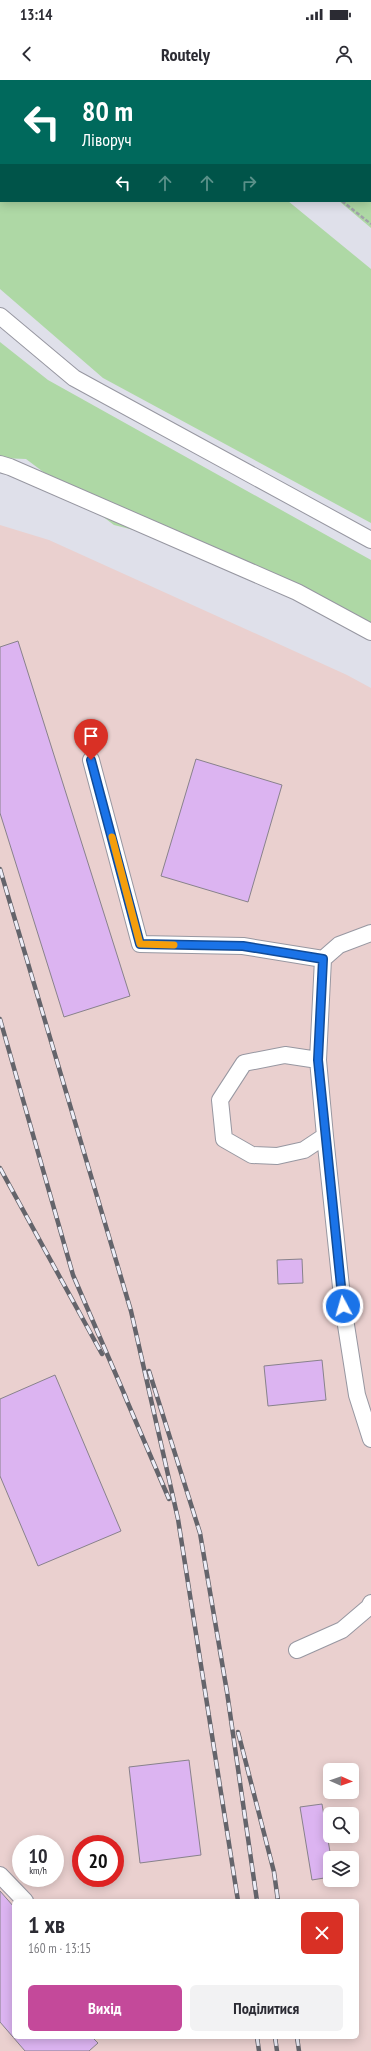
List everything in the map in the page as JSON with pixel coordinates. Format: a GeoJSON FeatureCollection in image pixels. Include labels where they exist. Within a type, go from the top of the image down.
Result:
{"type":"FeatureCollection","features":[{"type":"Feature","properties":{"kind":"lane"},"geometry":{"type":"LineString","coordinates":[[0,316],[74,378],[371,540]]}},
{"type":"Feature","properties":{"kind":"lane"},"geometry":{"type":"LineString","coordinates":[[0,464],[10,467],[297,592],[371,632]]}},
{"type":"Feature","properties":{"kind":"lane"},"geometry":{"type":"LineString","coordinates":[[91,760],[140,944],[243,946],[323,959]]}},
{"type":"Feature","properties":{"kind":"lane"},"geometry":{"type":"LineString","coordinates":[[371,933],[338,945],[323,959],[318,1060],[346,1328],[357,1394],[371,1439]]}},
{"type":"Feature","properties":{"kind":"lane"},"geometry":{"type":"LineString","coordinates":[[318,1060],[285,1055],[244,1063],[220,1100],[224,1139],[252,1155],[277,1156],[304,1150],[325,1136]]}},
{"type":"Feature","properties":{"kind":"lane"},"geometry":{"type":"LineString","coordinates":[[297,1650],[342,1630],[369,1607],[371,1603]]}},
{"type":"Feature","properties":{"kind":"lane"},"geometry":{"type":"LineString","coordinates":[[0,1875],[23,1899]]}},
{"type":"Feature","properties":{"kind":"path"},"geometry":{"type":"LineString","coordinates":[[343,202],[371,224]]}},
{"type":"Feature","properties":{"kind":"shaded area"},"geometry":{"type":"Polygon","coordinates":[[[0,525],[49,540],[347,675],[371,688],[371,2051],[0,2051],[0,525]]]}},
{"type":"Feature","properties":{"kind":"green space"},"geometry":{"type":"Polygon","coordinates":[[[0,202],[289,202],[371,269],[371,523],[103,378],[0,289],[0,202]]]}},
{"type":"Feature","properties":{"kind":"green space"},"geometry":{"type":"Polygon","coordinates":[[[340,202],[371,202],[371,228],[340,202]]]}},
{"type":"Feature","properties":{"kind":"green space"},"geometry":{"type":"Polygon","coordinates":[[[0,342],[48,380],[371,560],[371,628],[197,546],[114,525],[26,459],[0,458],[0,342]]]}},
{"type":"Feature","properties":{"kind":"building"},"geometry":{"type":"Polygon","coordinates":[[[18,641],[130,996],[64,1017],[0,813],[0,647],[18,641]]]}},
{"type":"Feature","properties":{"kind":"building"},"geometry":{"type":"Polygon","coordinates":[[[196,759],[282,785],[248,902],[161,876],[196,759]]]}},
{"type":"Feature","properties":{"kind":"building"},"geometry":{"type":"Polygon","coordinates":[[[302,1259],[303,1283],[278,1284],[277,1260],[302,1259]]]}},
{"type":"Feature","properties":{"kind":"building"},"geometry":{"type":"Polygon","coordinates":[[[322,1360],[326,1400],[268,1406],[264,1366],[322,1360]]]}},
{"type":"Feature","properties":{"kind":"building"},"geometry":{"type":"Polygon","coordinates":[[[55,1375],[121,1531],[38,1566],[0,1476],[0,1399],[55,1375]]]}},
{"type":"Feature","properties":{"kind":"building"},"geometry":{"type":"Polygon","coordinates":[[[189,1760],[201,1855],[140,1863],[129,1767],[189,1760]]]}},
{"type":"Feature","properties":{"kind":"building"},"geometry":{"type":"Polygon","coordinates":[[[322,1804],[323,1843],[328,1843],[330,1851],[323,1851],[323,1878],[312,1880],[300,1807],[322,1804]]]}},
{"type":"Feature","properties":{"kind":"building"},"geometry":{"type":"Polygon","coordinates":[[[0,1891],[12,1905],[12,2036],[0,2022],[0,1891]]]}},
{"type":"Feature","properties":{"kind":"building"},"geometry":{"type":"Polygon","coordinates":[[[15,2039],[94,2039],[98,2043],[89,2051],[25,2051],[15,2039]]]}},
{"type":"Feature","properties":{"kind":"railway"},"geometry":{"type":"LineString","coordinates":[[0,869],[131,1311],[178,1519],[238,1899]]}},
{"type":"Feature","properties":{"kind":"railway"},"geometry":{"type":"LineString","coordinates":[[0,1019],[73,1275],[126,1398]]}},
{"type":"Feature","properties":{"kind":"railway"},"geometry":{"type":"LineString","coordinates":[[0,1168],[102,1354]]}},
{"type":"Feature","properties":{"kind":"railway"},"geometry":{"type":"LineString","coordinates":[[149,1371],[200,1533],[227,1692],[257,1899]]}},
{"type":"Feature","properties":{"kind":"railway"},"geometry":{"type":"LineString","coordinates":[[124,1394],[169,1499]]}},
{"type":"Feature","properties":{"kind":"railway"},"geometry":{"type":"LineString","coordinates":[[238,1732],[274,1872],[278,1899]]}},
{"type":"Feature","properties":{"kind":"railway"},"geometry":{"type":"LineString","coordinates":[[257,2039],[259,2051]]}},
{"type":"Feature","properties":{"kind":"railway"},"geometry":{"type":"LineString","coordinates":[[275,2039],[277,2051]]}},
{"type":"Feature","properties":{"kind":"railway"},"geometry":{"type":"LineString","coordinates":[[297,2039],[299,2051]]}},
{"type":"Feature","properties":{"kind":"slow traffic"},"geometry":{"type":"LineString","coordinates":[[112,837],[140,944],[174,945]]}},
{"type":"Feature","properties":{"kind":"route"},"geometry":{"type":"LineString","coordinates":[[91,760],[140,944],[243,946],[323,959],[318,1060],[343,1306]]}}]}
